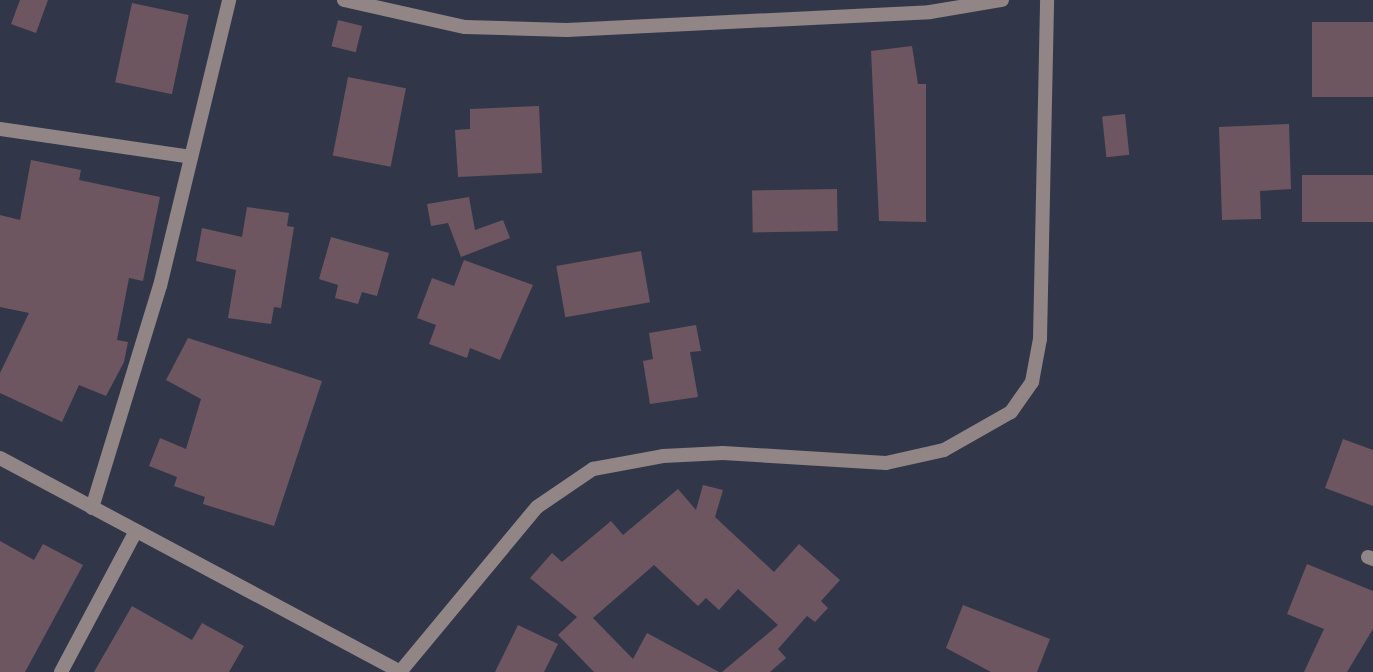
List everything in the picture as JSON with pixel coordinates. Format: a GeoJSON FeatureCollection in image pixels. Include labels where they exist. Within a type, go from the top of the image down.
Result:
{"type":"FeatureCollection","features":[{"type":"Feature","properties":{"kind":"street"},"geometry":{"type":"LineString","coordinates":[[92,508],[160,286],[229,0]]}},
{"type":"Feature","properties":{"kind":"street"},"geometry":{"type":"LineString","coordinates":[[344,0],[465,27],[567,30],[930,12],[1002,0]]}},
{"type":"Feature","properties":{"kind":"street"},"geometry":{"type":"LineString","coordinates":[[0,458],[135,533],[400,672],[537,507],[593,469],[663,456],[723,453],[886,463],[944,450],[1011,412],[1032,382],[1040,339],[1047,0]]}},
{"type":"Feature","properties":{"kind":"street"},"geometry":{"type":"LineString","coordinates":[[0,129],[79,145],[191,157]]}},
{"type":"Feature","properties":{"kind":"street"},"geometry":{"type":"LineString","coordinates":[[61,672],[135,533]]}},
{"type":"Feature","properties":{"kind":"building"},"geometry":{"type":"Polygon","coordinates":[[[20,0],[48,0],[36,33],[11,24],[20,0]]]}},
{"type":"Feature","properties":{"kind":"building"},"geometry":{"type":"Polygon","coordinates":[[[132,3],[189,15],[172,94],[115,82],[132,3]]]}},
{"type":"Feature","properties":{"kind":"building"},"geometry":{"type":"Polygon","coordinates":[[[338,20],[362,26],[356,52],[331,46],[338,20]]]}},
{"type":"Feature","properties":{"kind":"building"},"geometry":{"type":"Polygon","coordinates":[[[1312,22],[1373,22],[1373,97],[1312,97],[1312,22]]]}},
{"type":"Feature","properties":{"kind":"building"},"geometry":{"type":"Polygon","coordinates":[[[912,46],[918,84],[926,84],[926,222],[879,221],[871,51],[912,46]]]}},
{"type":"Feature","properties":{"kind":"building"},"geometry":{"type":"Polygon","coordinates":[[[348,77],[406,88],[391,167],[333,156],[348,77]]]}},
{"type":"Feature","properties":{"kind":"building"},"geometry":{"type":"Polygon","coordinates":[[[539,106],[542,173],[458,177],[455,130],[470,129],[470,109],[539,106]]]}},
{"type":"Feature","properties":{"kind":"building"},"geometry":{"type":"Polygon","coordinates":[[[1125,114],[1129,155],[1106,157],[1102,116],[1125,114]]]}},
{"type":"Feature","properties":{"kind":"building"},"geometry":{"type":"Polygon","coordinates":[[[1289,124],[1291,189],[1260,191],[1261,219],[1222,220],[1219,127],[1289,124]]]}},
{"type":"Feature","properties":{"kind":"building"},"geometry":{"type":"Polygon","coordinates":[[[31,160],[81,170],[79,180],[160,197],[143,281],[129,278],[117,340],[128,342],[124,362],[106,396],[79,385],[62,422],[0,393],[0,373],[29,313],[0,307],[0,215],[20,220],[31,160]]]}},
{"type":"Feature","properties":{"kind":"building"},"geometry":{"type":"Polygon","coordinates":[[[1302,175],[1373,175],[1373,222],[1302,222],[1302,175]]]}},
{"type":"Feature","properties":{"kind":"building"},"geometry":{"type":"Polygon","coordinates":[[[837,189],[838,231],[753,232],[752,190],[837,189]]]}},
{"type":"Feature","properties":{"kind":"building"},"geometry":{"type":"Polygon","coordinates":[[[469,197],[475,230],[503,220],[510,238],[461,257],[448,223],[431,226],[427,204],[469,197]]]}},
{"type":"Feature","properties":{"kind":"building"},"geometry":{"type":"Polygon","coordinates":[[[247,207],[289,213],[287,226],[294,227],[281,308],[274,307],[271,324],[228,318],[236,270],[196,261],[202,228],[242,237],[247,207]]]}},
{"type":"Feature","properties":{"kind":"building"},"geometry":{"type":"Polygon","coordinates":[[[331,237],[389,253],[377,296],[362,292],[358,304],[335,298],[338,285],[319,279],[331,237]]]}},
{"type":"Feature","properties":{"kind":"building"},"geometry":{"type":"Polygon","coordinates":[[[641,251],[650,302],[565,317],[556,266],[641,251]]]}},
{"type":"Feature","properties":{"kind":"building"},"geometry":{"type":"Polygon","coordinates":[[[464,260],[533,285],[500,360],[470,348],[467,358],[429,344],[436,325],[417,318],[432,278],[454,286],[464,260]]]}},
{"type":"Feature","properties":{"kind":"building"},"geometry":{"type":"Polygon","coordinates":[[[696,325],[701,351],[690,352],[698,397],[650,404],[643,361],[653,359],[649,333],[696,325]]]}},
{"type":"Feature","properties":{"kind":"building"},"geometry":{"type":"Polygon","coordinates":[[[188,338],[322,381],[274,526],[203,504],[205,497],[174,486],[177,477],[149,466],[160,438],[186,449],[201,399],[166,380],[188,338]]]}},
{"type":"Feature","properties":{"kind":"building"},"geometry":{"type":"Polygon","coordinates":[[[1343,439],[1373,450],[1373,506],[1325,488],[1343,439]]]}},
{"type":"Feature","properties":{"kind":"building"},"geometry":{"type":"Polygon","coordinates":[[[703,485],[723,490],[715,517],[774,572],[799,544],[840,580],[821,601],[828,608],[815,622],[807,616],[778,649],[786,658],[770,672],[722,672],[778,625],[738,589],[719,610],[706,598],[698,606],[654,565],[593,618],[633,659],[647,633],[719,672],[594,672],[558,635],[577,617],[530,578],[552,553],[562,562],[611,521],[623,535],[678,489],[696,510],[703,485]]]}},
{"type":"Feature","properties":{"kind":"building"},"geometry":{"type":"Polygon","coordinates":[[[0,541],[34,560],[43,544],[83,565],[25,672],[0,672],[0,541]]]}},
{"type":"Feature","properties":{"kind":"building"},"geometry":{"type":"Polygon","coordinates":[[[1307,564],[1373,591],[1373,629],[1347,672],[1304,672],[1324,629],[1287,614],[1307,564]]]}},
{"type":"Feature","properties":{"kind":"building"},"geometry":{"type":"Polygon","coordinates":[[[963,605],[1050,639],[1037,672],[991,672],[946,648],[963,605]]]}},
{"type":"Feature","properties":{"kind":"building"},"geometry":{"type":"Polygon","coordinates":[[[132,606],[192,640],[202,623],[244,646],[229,672],[94,672],[132,606]]]}},
{"type":"Feature","properties":{"kind":"building"},"geometry":{"type":"Polygon","coordinates":[[[518,625],[558,644],[544,672],[495,672],[518,625]]]}}]}
